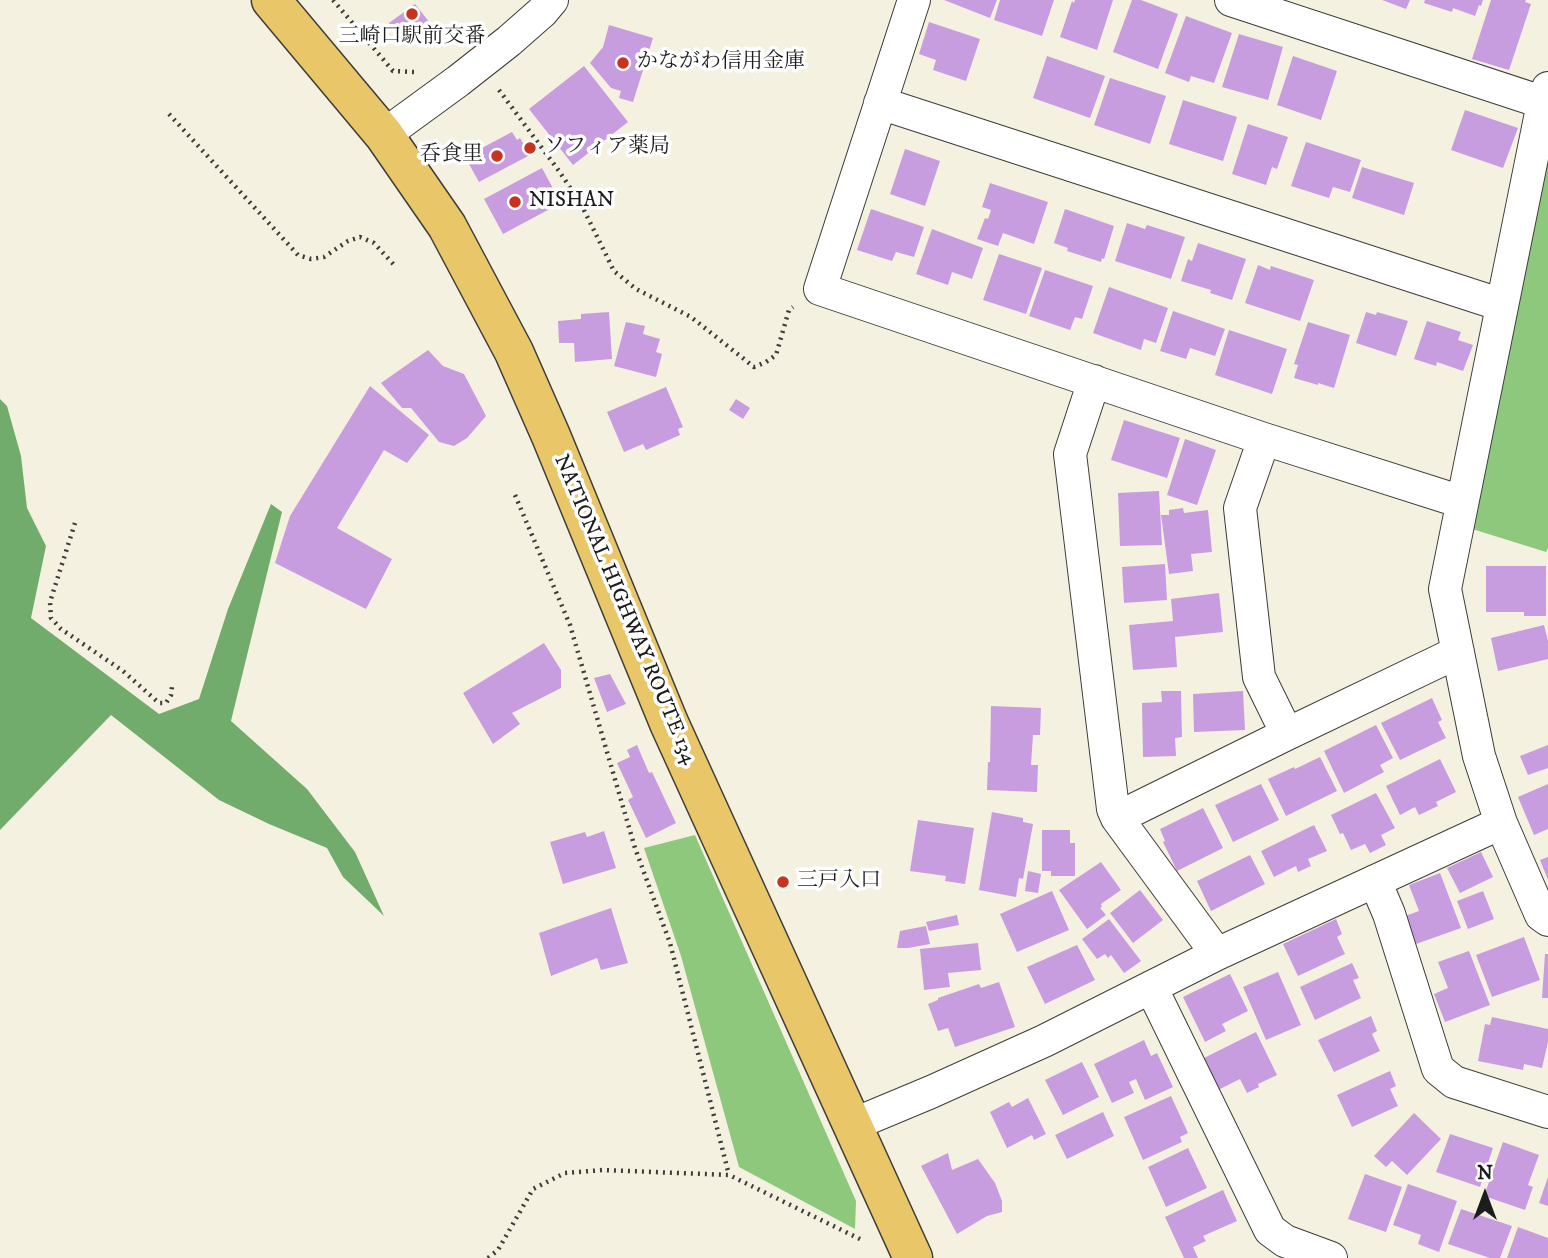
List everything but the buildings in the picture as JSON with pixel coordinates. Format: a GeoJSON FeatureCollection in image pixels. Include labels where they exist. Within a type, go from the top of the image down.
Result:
{"type":"FeatureCollection","features":[{"type":"Feature","properties":{"kind":"highway","name":"NATIONAL HIGHWAY ROUTE 134"},"geometry":{"type":"LineString","coordinates":[[271,0],[384,135],[447,226],[514,352],[669,723],[913,1258]]}},
{"type":"Feature","properties":{"kind":"street"},"geometry":{"type":"LineString","coordinates":[[384,135],[480,64],[542,12],[552,0]]}},
{"type":"Feature","properties":{"kind":"street"},"geometry":{"type":"LineString","coordinates":[[914,0],[820,289],[1264,439],[1462,502]]}},
{"type":"Feature","properties":{"kind":"street"},"geometry":{"type":"LineString","coordinates":[[1231,0],[1546,99],[1445,589],[1479,756],[1501,823],[1541,915],[1548,920]]}},
{"type":"Feature","properties":{"kind":"street"},"geometry":{"type":"LineString","coordinates":[[880,103],[1502,305]]}},
{"type":"Feature","properties":{"kind":"street"},"geometry":{"type":"LineString","coordinates":[[1094,381],[1070,454],[1114,809],[1117,818],[1217,954]]}},
{"type":"Feature","properties":{"kind":"street"},"geometry":{"type":"LineString","coordinates":[[1264,439],[1240,508],[1259,677],[1287,733]]}},
{"type":"Feature","properties":{"kind":"street"},"geometry":{"type":"LineString","coordinates":[[1117,818],[1458,652]]}},
{"type":"Feature","properties":{"kind":"street"},"geometry":{"type":"LineString","coordinates":[[852,1125],[1044,1041],[1217,954],[1501,823]]}},
{"type":"Feature","properties":{"kind":"street"},"geometry":{"type":"LineString","coordinates":[[1375,881],[1389,914],[1438,1069],[1454,1082],[1548,1112]]}},
{"type":"Feature","properties":{"kind":"street"},"geometry":{"type":"LineString","coordinates":[[1151,987],[1270,1230],[1284,1250],[1331,1258]]}},
{"type":"Feature","properties":{"kind":"path"},"geometry":{"type":"LineString","coordinates":[[333,0],[393,71],[416,72]]}},
{"type":"Feature","properties":{"kind":"path"},"geometry":{"type":"LineString","coordinates":[[480,64],[581,204],[614,271],[636,289],[691,317],[754,368],[776,355],[789,310],[820,289]]}},
{"type":"Feature","properties":{"kind":"path"},"geometry":{"type":"LineString","coordinates":[[169,114],[298,254],[311,259],[324,257],[348,241],[360,237],[374,243],[396,267]]}},
{"type":"Feature","properties":{"kind":"path"},"geometry":{"type":"LineString","coordinates":[[515,495],[570,625],[635,848],[670,943],[729,1175]]}},
{"type":"Feature","properties":{"kind":"path"},"geometry":{"type":"LineString","coordinates":[[75,523],[50,602],[51,618],[61,629],[123,671],[159,703],[166,703],[172,695],[172,687]]}},
{"type":"Feature","properties":{"kind":"path"},"geometry":{"type":"LineString","coordinates":[[488,1258],[498,1250],[533,1189],[565,1173],[603,1170],[729,1175],[875,1246]]}},
{"type":"Feature","properties":{"kind":"green space"},"geometry":{"type":"Polygon","coordinates":[[[1548,146],[1548,548],[1546,552],[1469,528],[1548,146]]]}},
{"type":"Feature","properties":{"kind":"green space"},"geometry":{"type":"Polygon","coordinates":[[[0,399],[7,406],[21,456],[27,508],[46,546],[31,618],[159,714],[199,699],[228,609],[271,504],[282,512],[231,721],[307,789],[355,852],[384,916],[343,877],[327,848],[219,800],[111,715],[0,830],[0,399]]]}},
{"type":"Feature","properties":{"kind":"green space"},"geometry":{"type":"Polygon","coordinates":[[[695,835],[856,1201],[855,1229],[739,1167],[681,956],[644,848],[695,835]]]}},
{"type":"Feature","properties":{"kind":"place","name":"三崎口駅前交番"},"geometry":{"type":"Point","coordinates":[412,14]}},
{"type":"Feature","properties":{"kind":"place","name":"かながわ信用金庫"},"geometry":{"type":"Point","coordinates":[623,63]}},
{"type":"Feature","properties":{"kind":"place","name":"ソフィア薬局"},"geometry":{"type":"Point","coordinates":[530,148]}},
{"type":"Feature","properties":{"kind":"place","name":"呑食里"},"geometry":{"type":"Point","coordinates":[497,156]}},
{"type":"Feature","properties":{"kind":"place","name":"NISHAN"},"geometry":{"type":"Point","coordinates":[515,202]}},
{"type":"Feature","properties":{"kind":"place","name":"三戸入口"},"geometry":{"type":"Point","coordinates":[783,882]}}]}
